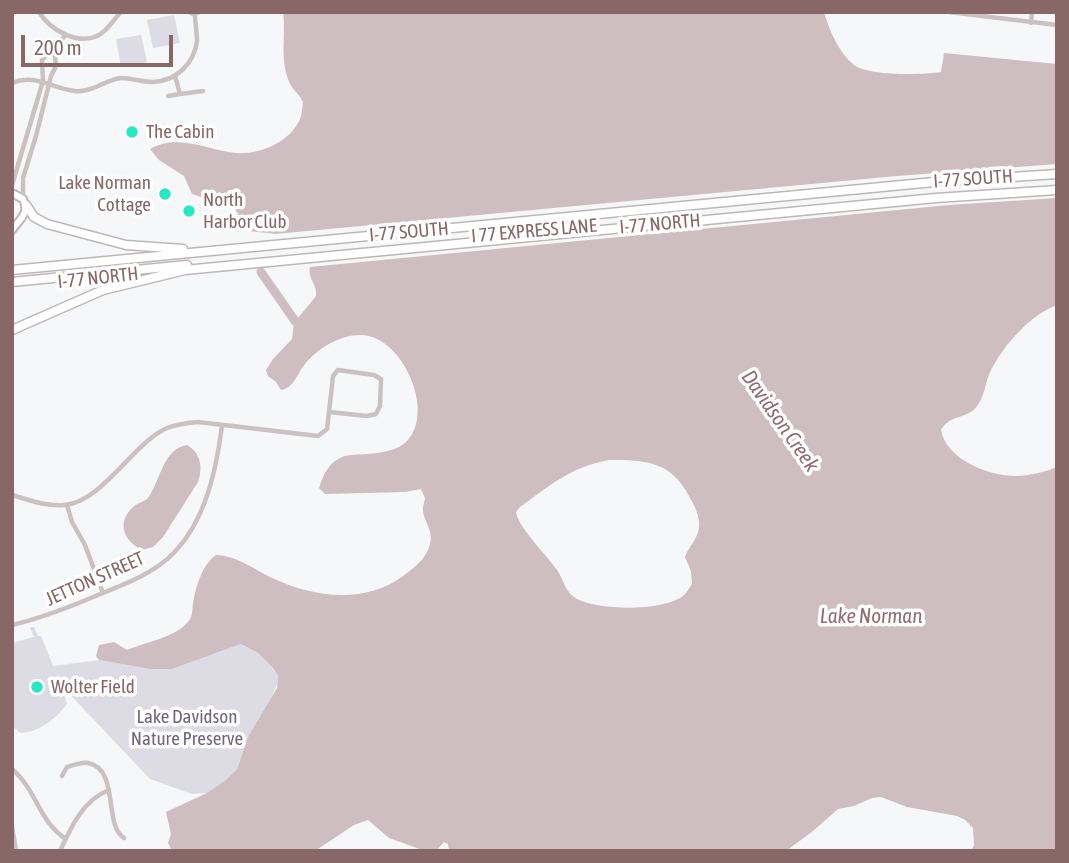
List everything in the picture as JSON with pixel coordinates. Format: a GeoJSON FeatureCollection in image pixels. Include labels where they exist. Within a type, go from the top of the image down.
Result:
{"type":"FeatureCollection","features":[{"type":"Feature","properties":{"kind":"highway","name":"I-77 SOUTH"},"geometry":{"type":"LineString","coordinates":[[12,273],[934,182],[1057,176]]}},
{"type":"Feature","properties":{"kind":"highway","name":"I 77 EXPRESS LANE"},"geometry":{"type":"LineString","coordinates":[[12,273],[1057,176]]}},
{"type":"Feature","properties":{"kind":"highway","name":"I 77 EXPRESS LANE"},"geometry":{"type":"LineString","coordinates":[[12,285],[935,193],[1057,187]]}},
{"type":"Feature","properties":{"kind":"highway","name":"I-77 NORTH"},"geometry":{"type":"LineString","coordinates":[[12,285],[1057,187]]}},
{"type":"Feature","properties":{"kind":"highway"},"geometry":{"type":"LineString","coordinates":[[24,202],[34,217],[44,223],[117,244],[157,249],[239,249]]}},
{"type":"Feature","properties":{"kind":"highway"},"geometry":{"type":"LineString","coordinates":[[12,330],[112,287],[184,270]]}},
{"type":"Feature","properties":{"kind":"highway"},"geometry":{"type":"LineString","coordinates":[[12,336],[57,311]]}},
{"type":"Feature","properties":{"kind":"main road"},"geometry":{"type":"LineString","coordinates":[[12,193],[24,202],[25,215],[12,230]]}},
{"type":"Feature","properties":{"kind":"main road"},"geometry":{"type":"LineString","coordinates":[[12,223],[20,220]]}},
{"type":"Feature","properties":{"kind":"street"},"geometry":{"type":"LineString","coordinates":[[39,12],[43,19],[66,35],[84,38],[98,36],[121,12]]}},
{"type":"Feature","properties":{"kind":"street"},"geometry":{"type":"LineString","coordinates":[[12,83],[27,79],[83,91],[118,79],[152,82],[176,76],[188,64],[195,48],[197,13],[189,12]]}},
{"type":"Feature","properties":{"kind":"street"},"geometry":{"type":"LineString","coordinates":[[949,12],[1057,25]]}},
{"type":"Feature","properties":{"kind":"street"},"geometry":{"type":"LineString","coordinates":[[1031,23],[1032,12]]}},
{"type":"Feature","properties":{"kind":"street"},"geometry":{"type":"LineString","coordinates":[[12,185],[43,81],[43,60],[66,35]]}},
{"type":"Feature","properties":{"kind":"street"},"geometry":{"type":"LineString","coordinates":[[24,202],[23,178],[56,66],[54,49]]}},
{"type":"Feature","properties":{"kind":"street"},"geometry":{"type":"LineString","coordinates":[[176,76],[180,94]]}},
{"type":"Feature","properties":{"kind":"street"},"geometry":{"type":"LineString","coordinates":[[168,96],[203,91]]}},
{"type":"Feature","properties":{"kind":"street"},"geometry":{"type":"LineString","coordinates":[[12,495],[38,503],[67,505],[89,495],[129,461],[154,435],[180,423],[198,422],[318,436],[327,429],[333,376],[338,370],[374,375],[381,379],[380,406],[376,414],[367,416],[329,412]]}},
{"type":"Feature","properties":{"kind":"street","name":"JETTON STREET"},"geometry":{"type":"LineString","coordinates":[[12,625],[63,610],[103,593],[148,573],[169,558],[184,541],[210,488],[222,425]]}},
{"type":"Feature","properties":{"kind":"street"},"geometry":{"type":"LineString","coordinates":[[67,505],[72,523],[85,545],[103,593]]}},
{"type":"Feature","properties":{"kind":"street"},"geometry":{"type":"LineString","coordinates":[[61,776],[67,767],[83,763],[92,764],[102,773],[109,790],[118,833],[124,838]]}},
{"type":"Feature","properties":{"kind":"street"},"geometry":{"type":"LineString","coordinates":[[12,769],[25,782],[48,824],[66,839]]}},
{"type":"Feature","properties":{"kind":"street"},"geometry":{"type":"LineString","coordinates":[[60,851],[85,807],[93,798],[109,790]]}},
{"type":"Feature","properties":{"kind":"street"},"geometry":{"type":"LineString","coordinates":[[12,827],[16,851]]}},
{"type":"Feature","properties":{"kind":"green space"},"geometry":{"type":"Polygon","coordinates":[[[174,15],[180,43],[153,48],[147,20],[174,15]]]}},
{"type":"Feature","properties":{"kind":"green space"},"geometry":{"type":"Polygon","coordinates":[[[141,35],[147,62],[121,67],[116,39],[141,35]]]}},
{"type":"Feature","properties":{"kind":"green space","name":"Lake Davidson Nature Preserve"},"geometry":{"type":"Polygon","coordinates":[[[30,627],[34,627],[38,636],[41,636],[53,666],[99,660],[150,669],[172,669],[241,644],[258,653],[270,665],[278,676],[278,682],[267,708],[248,737],[237,769],[228,779],[207,793],[192,794],[150,779],[62,686],[67,704],[58,714],[40,728],[20,733],[14,728],[12,643],[34,637],[30,627]]]}},
{"type":"Feature","properties":{"kind":"water"},"geometry":{"type":"Polygon","coordinates":[[[283,12],[824,12],[839,48],[861,69],[909,74],[941,72],[944,53],[1057,64],[1057,164],[897,176],[275,234],[250,231],[234,208],[192,194],[184,176],[159,160],[150,149],[161,144],[182,142],[236,153],[254,152],[280,142],[293,130],[300,119],[303,102],[289,82],[286,71],[283,12]]]}},
{"type":"Feature","properties":{"kind":"water","name":"Lake Norman"},"geometry":{"type":"Polygon","coordinates":[[[1057,198],[1057,305],[1037,316],[1010,341],[991,370],[977,406],[969,413],[949,421],[941,430],[951,450],[971,465],[983,470],[1018,476],[1057,467],[1057,851],[971,851],[974,845],[973,828],[965,820],[957,816],[907,807],[881,797],[838,809],[786,851],[449,851],[448,844],[444,842],[436,851],[425,851],[389,838],[368,820],[354,825],[315,851],[172,851],[168,843],[171,834],[166,812],[207,793],[237,769],[248,737],[277,688],[278,676],[258,653],[241,644],[172,669],[150,669],[99,660],[96,656],[99,645],[114,642],[127,650],[167,636],[181,628],[191,616],[200,576],[216,555],[238,560],[286,584],[337,595],[372,591],[388,585],[416,566],[430,544],[430,534],[423,512],[425,498],[421,489],[405,492],[325,494],[319,488],[334,461],[344,456],[393,450],[406,442],[415,429],[418,413],[416,395],[401,361],[389,347],[375,338],[360,335],[345,337],[316,353],[285,389],[281,390],[268,376],[266,370],[273,359],[292,339],[294,323],[316,296],[310,267],[949,205],[1057,198]],[[622,460],[595,463],[562,478],[520,507],[516,512],[518,519],[559,573],[568,591],[577,599],[587,603],[628,608],[668,603],[683,596],[692,584],[691,571],[685,557],[698,531],[698,515],[682,484],[665,469],[645,462],[622,460]]]}},
{"type":"Feature","properties":{"kind":"water"},"geometry":{"type":"Polygon","coordinates":[[[187,445],[200,461],[198,482],[163,537],[153,547],[142,550],[127,537],[124,531],[125,519],[133,507],[148,497],[173,452],[187,445]]]}},
{"type":"Feature","properties":{"kind":"waterway","name":"Davidson Creek"},"geometry":{"type":"LineString","coordinates":[[261,272],[295,321],[305,328]]}},
{"type":"Feature","properties":{"kind":"place","name":"The Cabin"},"geometry":{"type":"Point","coordinates":[132,132]}},
{"type":"Feature","properties":{"kind":"place","name":"Lake Norman Cottage"},"geometry":{"type":"Point","coordinates":[165,194]}},
{"type":"Feature","properties":{"kind":"place","name":"North Harbor Club"},"geometry":{"type":"Point","coordinates":[189,211]}},
{"type":"Feature","properties":{"kind":"place","name":"Wolter Field"},"geometry":{"type":"Point","coordinates":[37,687]}}]}
